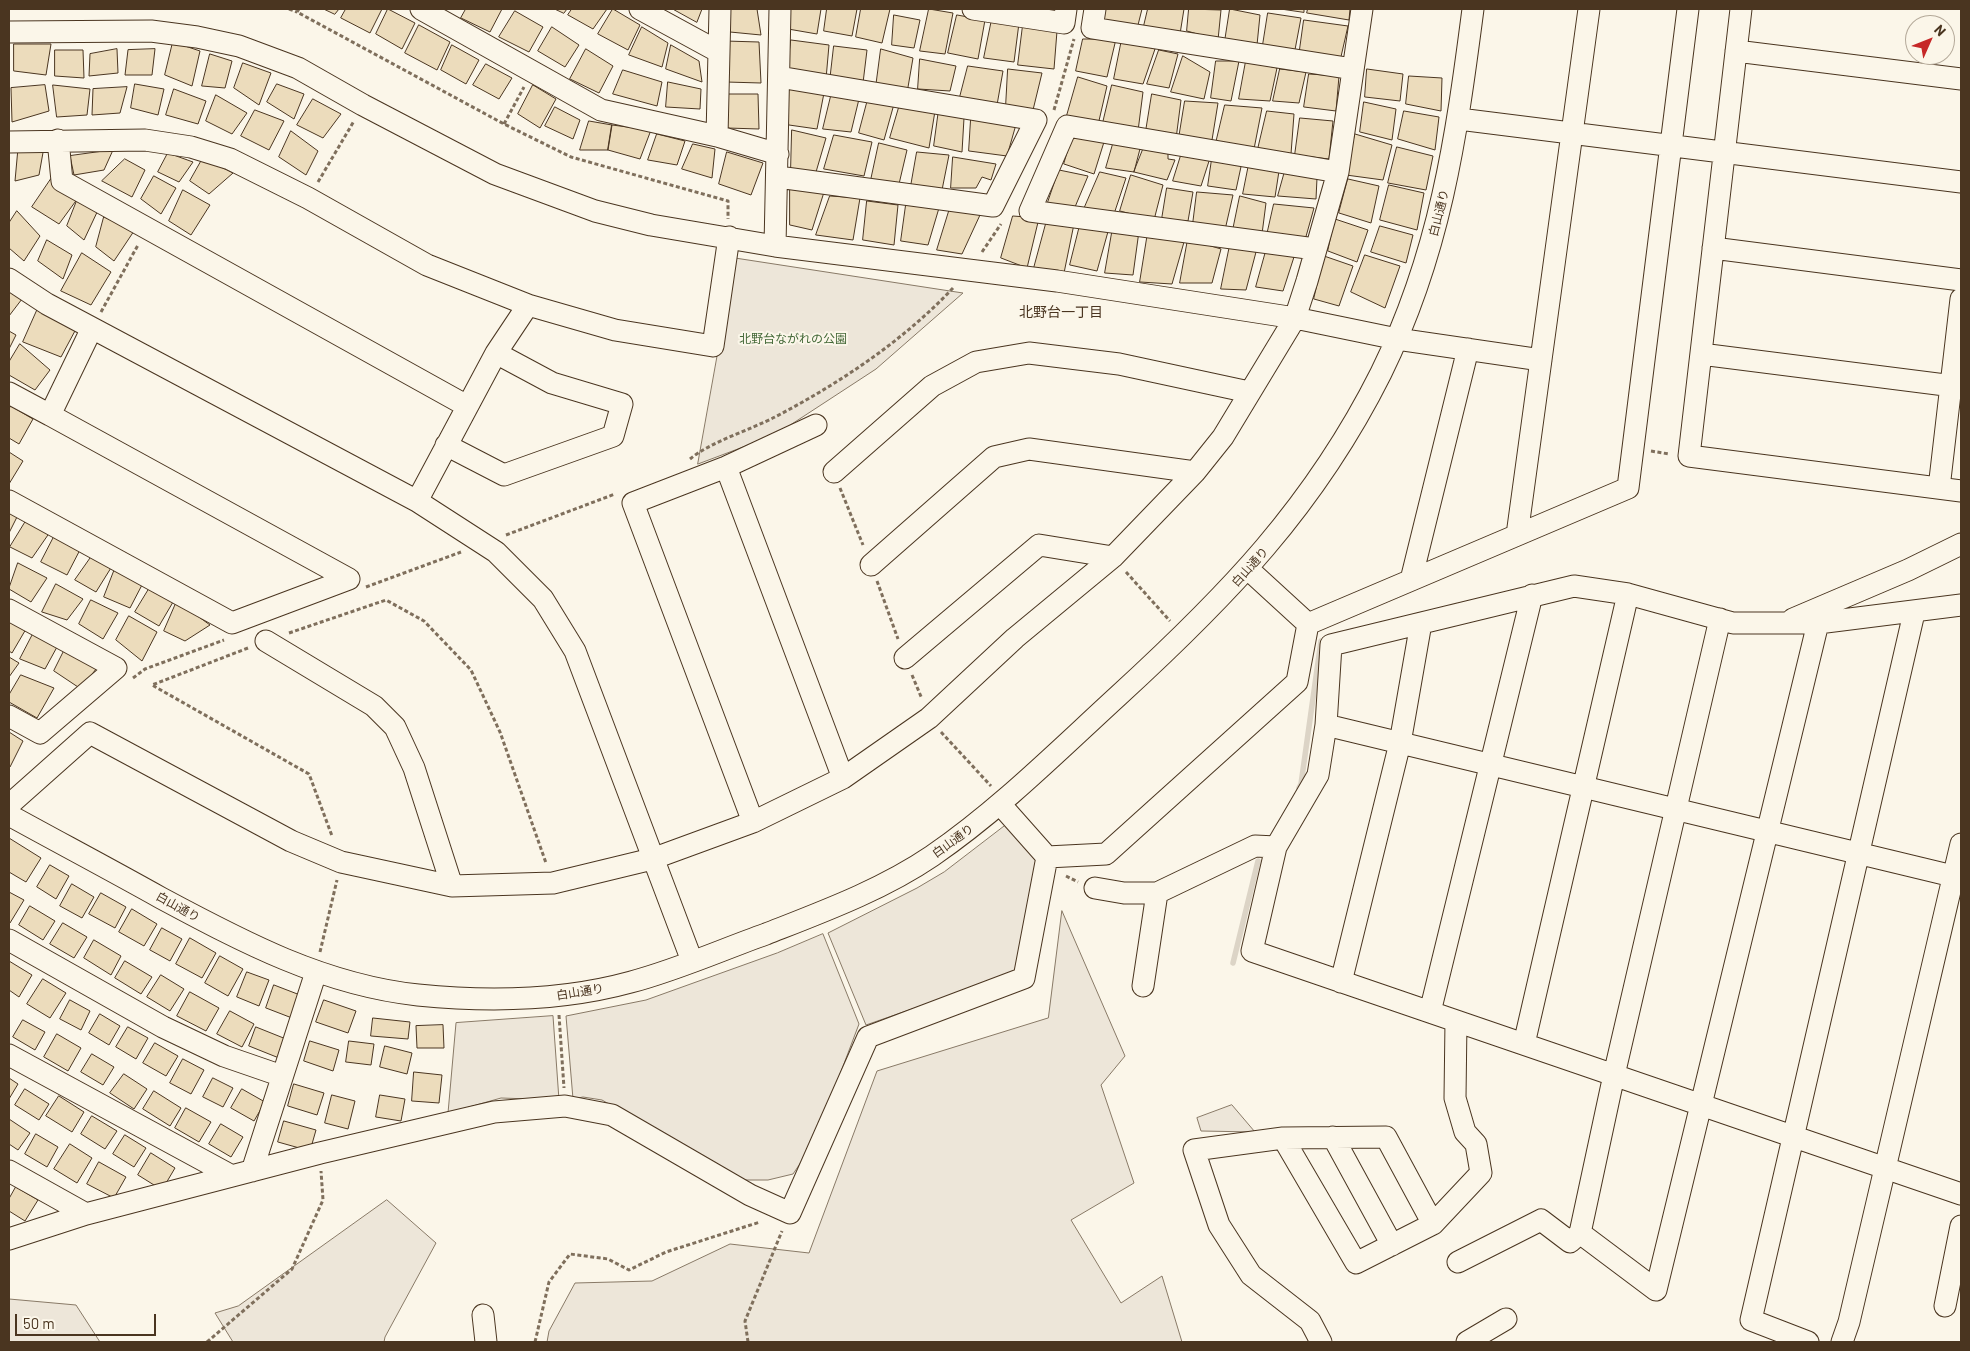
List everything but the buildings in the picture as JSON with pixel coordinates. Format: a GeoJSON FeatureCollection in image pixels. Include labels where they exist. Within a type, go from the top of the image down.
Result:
{"type":"FeatureCollection","features":[{"type":"Feature","properties":{"kind":"street"},"geometry":{"type":"LineString","coordinates":[[420,9],[601,110],[717,136],[778,154]]}},
{"type":"Feature","properties":{"kind":"street"},"geometry":{"type":"LineString","coordinates":[[640,9],[719,52]]}},
{"type":"Feature","properties":{"kind":"street"},"geometry":{"type":"LineString","coordinates":[[717,136],[720,9]]}},
{"type":"Feature","properties":{"kind":"street"},"geometry":{"type":"LineString","coordinates":[[775,246],[778,178],[780,9]]}},
{"type":"Feature","properties":{"kind":"street"},"geometry":{"type":"LineString","coordinates":[[973,9],[1064,23],[1066,9]]}},
{"type":"Feature","properties":{"kind":"street"},"geometry":{"type":"LineString","coordinates":[[1095,9],[1092,28],[1353,69]]}},
{"type":"Feature","properties":{"kind":"street"},"geometry":{"type":"LineString","coordinates":[[9,804],[90,733],[282,836],[341,862],[452,886],[553,882],[652,859],[753,822],[843,778],[929,718],[1015,638],[1113,557],[1195,472],[1223,437],[1295,318],[1338,172],[1362,9]]}},
{"type":"Feature","properties":{"kind":"street","name":"白山通り"},"geometry":{"type":"LineString","coordinates":[[9,815],[230,935],[316,972],[370,988],[417,995],[470,998],[557,996],[635,981],[692,962],[792,924],[870,891],[927,860],[1002,802],[1183,636],[1278,535],[1336,454],[1360,412],[1397,338],[1430,250],[1445,192],[1459,119],[1473,9]]}},
{"type":"Feature","properties":{"kind":"street"},"geometry":{"type":"LineString","coordinates":[[1517,535],[1589,9]]}},
{"type":"Feature","properties":{"kind":"street"},"geometry":{"type":"LineString","coordinates":[[1308,624],[1628,488],[1688,9]]}},
{"type":"Feature","properties":{"kind":"street"},"geometry":{"type":"LineString","coordinates":[[1741,9],[1689,456],[1961,491]]}},
{"type":"Feature","properties":{"kind":"street"},"geometry":{"type":"LineString","coordinates":[[9,32],[151,31],[197,37],[240,46],[298,68],[363,105],[495,174],[537,192],[595,211],[651,225],[775,246],[1057,281],[1295,318],[1397,338],[1541,360]]}},
{"type":"Feature","properties":{"kind":"street"},"geometry":{"type":"LineString","coordinates":[[1736,51],[1961,79]]}},
{"type":"Feature","properties":{"kind":"street"},"geometry":{"type":"LineString","coordinates":[[778,178],[993,206],[1036,120],[779,77]]}},
{"type":"Feature","properties":{"kind":"street"},"geometry":{"type":"LineString","coordinates":[[1459,119],[1961,182]]}},
{"type":"Feature","properties":{"kind":"street"},"geometry":{"type":"LineString","coordinates":[[1315,249],[1030,211],[1067,126],[1338,172]]}},
{"type":"Feature","properties":{"kind":"street"},"geometry":{"type":"LineString","coordinates":[[58,140],[62,181],[467,406]]}},
{"type":"Feature","properties":{"kind":"street"},"geometry":{"type":"LineString","coordinates":[[9,142],[145,140],[191,146],[230,159],[308,198],[427,265],[528,305],[615,330],[713,346],[729,237]]}},
{"type":"Feature","properties":{"kind":"street"},"geometry":{"type":"LineString","coordinates":[[1713,248],[1961,280]]}},
{"type":"Feature","properties":{"kind":"street"},"geometry":{"type":"LineString","coordinates":[[9,279],[47,304],[417,501],[496,552],[543,599],[575,651],[692,962]]}},
{"type":"Feature","properties":{"kind":"street"},"geometry":{"type":"LineString","coordinates":[[1939,488],[1956,387],[1961,299]]}},
{"type":"Feature","properties":{"kind":"street"},"geometry":{"type":"LineString","coordinates":[[417,501],[496,353],[528,305]]}},
{"type":"Feature","properties":{"kind":"street"},"geometry":{"type":"LineString","coordinates":[[50,416],[92,328]]}},
{"type":"Feature","properties":{"kind":"street"},"geometry":{"type":"LineString","coordinates":[[1411,580],[1468,349]]}},
{"type":"Feature","properties":{"kind":"street"},"geometry":{"type":"LineString","coordinates":[[446,445],[504,475],[613,436],[622,404],[552,382],[496,353]]}},
{"type":"Feature","properties":{"kind":"street"},"geometry":{"type":"LineString","coordinates":[[834,472],[932,386],[976,362],[1029,353],[1119,364],[1250,392]]}},
{"type":"Feature","properties":{"kind":"street"},"geometry":{"type":"LineString","coordinates":[[1701,354],[1956,387]]}},
{"type":"Feature","properties":{"kind":"street"},"geometry":{"type":"LineString","coordinates":[[9,393],[349,579],[232,623],[9,500]]}},
{"type":"Feature","properties":{"kind":"street"},"geometry":{"type":"LineString","coordinates":[[753,822],[633,503],[726,467],[816,425]]}},
{"type":"Feature","properties":{"kind":"street"},"geometry":{"type":"LineString","coordinates":[[871,565],[994,457],[1029,450],[1195,472]]}},
{"type":"Feature","properties":{"kind":"street"},"geometry":{"type":"LineString","coordinates":[[726,467],[843,778]]}},
{"type":"Feature","properties":{"kind":"street"},"geometry":{"type":"LineString","coordinates":[[1786,622],[1908,570],[1961,544]]}},
{"type":"Feature","properties":{"kind":"street"},"geometry":{"type":"LineString","coordinates":[[905,658],[1039,545],[1113,557]]}},
{"type":"Feature","properties":{"kind":"street"},"geometry":{"type":"LineString","coordinates":[[1248,569],[1308,624]]}},
{"type":"Feature","properties":{"kind":"street"},"geometry":{"type":"LineString","coordinates":[[1961,605],[1914,613],[1818,623],[1733,623],[1628,594],[1574,586],[1331,645],[1326,725],[1318,775],[1276,847],[1252,951],[1961,1194]]}},
{"type":"Feature","properties":{"kind":"street"},"geometry":{"type":"LineString","coordinates":[[1524,1044],[1628,594]]}},
{"type":"Feature","properties":{"kind":"street"},"geometry":{"type":"LineString","coordinates":[[1430,1012],[1532,595]]}},
{"type":"Feature","properties":{"kind":"street"},"geometry":{"type":"LineString","coordinates":[[9,610],[116,668],[40,732],[9,716]]}},
{"type":"Feature","properties":{"kind":"street"},"geometry":{"type":"LineString","coordinates":[[1808,1342],[1751,1320],[1914,613]]}},
{"type":"Feature","properties":{"kind":"street"},"geometry":{"type":"LineString","coordinates":[[1458,1262],[1541,1220],[1570,1242],[1580,1233],[1614,1075],[1720,619]]}},
{"type":"Feature","properties":{"kind":"street"},"geometry":{"type":"LineString","coordinates":[[1340,982],[1400,743],[1421,623]]}},
{"type":"Feature","properties":{"kind":"street"},"geometry":{"type":"LineString","coordinates":[[1580,1233],[1656,1290],[1818,623]]}},
{"type":"Feature","properties":{"kind":"street"},"geometry":{"type":"LineString","coordinates":[[1047,857],[1106,854],[1297,682],[1308,624]]}},
{"type":"Feature","properties":{"kind":"street"},"geometry":{"type":"LineString","coordinates":[[266,641],[374,706],[395,727],[414,768],[452,886]]}},
{"type":"Feature","properties":{"kind":"street"},"geometry":{"type":"LineString","coordinates":[[1326,725],[1957,877]]}},
{"type":"Feature","properties":{"kind":"street"},"geometry":{"type":"LineString","coordinates":[[1002,802],[1047,857]]}},
{"type":"Feature","properties":{"kind":"street"},"geometry":{"type":"LineString","coordinates":[[1842,1342],[1957,877],[1961,844]]}},
{"type":"Feature","properties":{"kind":"street"},"geometry":{"type":"LineString","coordinates":[[1095,888],[1124,893],[1156,893],[1255,846],[1276,847]]}},
{"type":"Feature","properties":{"kind":"street"},"geometry":{"type":"LineString","coordinates":[[9,1239],[86,1214],[320,1153],[494,1112],[565,1106],[612,1115],[750,1194],[784,1210],[868,1037],[1024,978],[1047,857]]}},
{"type":"Feature","properties":{"kind":"street"},"geometry":{"type":"LineString","coordinates":[[1143,986],[1156,893]]}},
{"type":"Feature","properties":{"kind":"street"},"geometry":{"type":"LineString","coordinates":[[9,940],[163,1027],[224,1056],[282,1076]]}},
{"type":"Feature","properties":{"kind":"street"},"geometry":{"type":"LineString","coordinates":[[242,1173],[282,1076],[316,972]]}},
{"type":"Feature","properties":{"kind":"street"},"geometry":{"type":"LineString","coordinates":[[1282,1138],[1356,1263],[1433,1224],[1482,1173],[1476,1144],[1465,1132],[1455,1098],[1456,1021]]}},
{"type":"Feature","properties":{"kind":"street"},"geometry":{"type":"LineString","coordinates":[[9,1055],[242,1173]]}},
{"type":"Feature","properties":{"kind":"street"},"geometry":{"type":"LineString","coordinates":[[1334,1137],[1392,1245]]}},
{"type":"Feature","properties":{"kind":"street"},"geometry":{"type":"LineString","coordinates":[[1322,1342],[1310,1321],[1251,1275],[1219,1225],[1194,1150],[1282,1138],[1386,1137],[1433,1224]]}},
{"type":"Feature","properties":{"kind":"street"},"geometry":{"type":"LineString","coordinates":[[9,1171],[86,1214]]}},
{"type":"Feature","properties":{"kind":"street"},"geometry":{"type":"LineString","coordinates":[[1945,1306],[1961,1226]]}},
{"type":"Feature","properties":{"kind":"street"},"geometry":{"type":"LineString","coordinates":[[483,1315],[486,1342]]}},
{"type":"Feature","properties":{"kind":"street"},"geometry":{"type":"LineString","coordinates":[[1467,1342],[1506,1319]]}},
{"type":"Feature","properties":{"kind":"path"},"geometry":{"type":"LineString","coordinates":[[289,9],[298,11],[504,124],[571,157],[728,201],[729,237]]}},
{"type":"Feature","properties":{"kind":"path"},"geometry":{"type":"LineString","coordinates":[[504,124],[532,71]]}},
{"type":"Feature","properties":{"kind":"path"},"geometry":{"type":"LineString","coordinates":[[308,198],[363,105]]}},
{"type":"Feature","properties":{"kind":"path"},"geometry":{"type":"LineString","coordinates":[[92,328],[147,229]]}},
{"type":"Feature","properties":{"kind":"path"},"geometry":{"type":"LineString","coordinates":[[1633,449],[1689,456]]}},
{"type":"Feature","properties":{"kind":"path"},"geometry":{"type":"LineString","coordinates":[[834,472],[929,718],[1002,802]]}},
{"type":"Feature","properties":{"kind":"path"},"geometry":{"type":"LineString","coordinates":[[1113,557],[1183,636]]}},
{"type":"Feature","properties":{"kind":"path"},"geometry":{"type":"LineString","coordinates":[[316,972],[341,862],[309,774],[152,684],[266,641],[386,600],[424,621],[471,670],[500,732],[553,882]]}},
{"type":"Feature","properties":{"kind":"path"},"geometry":{"type":"LineString","coordinates":[[557,996],[565,1106]]}},
{"type":"Feature","properties":{"kind":"path"},"geometry":{"type":"LineString","coordinates":[[207,1342],[292,1269],[323,1200],[320,1153]]}},
{"type":"Feature","properties":{"kind":"path"},"geometry":{"type":"LineString","coordinates":[[535,1342],[549,1282],[570,1254],[608,1259],[629,1270],[666,1252],[770,1219],[784,1210]]}},
{"type":"Feature","properties":{"kind":"path"},"geometry":{"type":"LineString","coordinates":[[748,1342],[745,1321],[784,1210]]}},
{"type":"Feature","properties":{"kind":"green space","name":"北野台ながれの公園"},"geometry":{"type":"Polygon","coordinates":[[[735,258],[963,293],[876,369],[775,435],[698,464],[735,258]]]}},
{"type":"Feature","properties":{"kind":"green space"},"geometry":{"type":"Polygon","coordinates":[[[1006,825],[1040,857],[1018,972],[866,1025],[828,933],[917,888],[944,872],[1006,825]]]}},
{"type":"Feature","properties":{"kind":"green space"},"geometry":{"type":"Polygon","coordinates":[[[1062,911],[1125,1056],[1101,1085],[1134,1183],[1071,1220],[1121,1303],[1162,1276],[1182,1342],[547,1342],[549,1331],[575,1283],[652,1281],[730,1244],[809,1253],[877,1071],[1048,1018],[1062,911]]]}},
{"type":"Feature","properties":{"kind":"green space"},"geometry":{"type":"Polygon","coordinates":[[[823,934],[859,1024],[814,1143],[793,1174],[768,1180],[741,1180],[602,1100],[583,1097],[573,1099],[566,1016],[646,1000],[777,953],[823,934]]]}},
{"type":"Feature","properties":{"kind":"green space"},"geometry":{"type":"Polygon","coordinates":[[[553,1016],[559,1100],[501,1098],[448,1113],[456,1023],[553,1016]]]}},
{"type":"Feature","properties":{"kind":"green space"},"geometry":{"type":"Polygon","coordinates":[[[1232,1105],[1255,1132],[1201,1131],[1197,1118],[1232,1105]]]}},
{"type":"Feature","properties":{"kind":"green space"},"geometry":{"type":"Polygon","coordinates":[[[387,1200],[436,1243],[384,1342],[233,1342],[215,1313],[238,1306],[387,1200]]]}},
{"type":"Feature","properties":{"kind":"green space"},"geometry":{"type":"Polygon","coordinates":[[[9,1299],[76,1305],[100,1342],[9,1342],[9,1299]]]}},
{"type":"Feature","properties":{"kind":"waterway"},"geometry":{"type":"LineString","coordinates":[[1299,788],[1321,641]]}},
{"type":"Feature","properties":{"kind":"waterway"},"geometry":{"type":"LineString","coordinates":[[1233,963],[1258,861]]}},
{"type":"Feature","properties":{"kind":"district","name":"北野台一丁目"},"geometry":{"type":"Point","coordinates":[1061,312]}}]}
